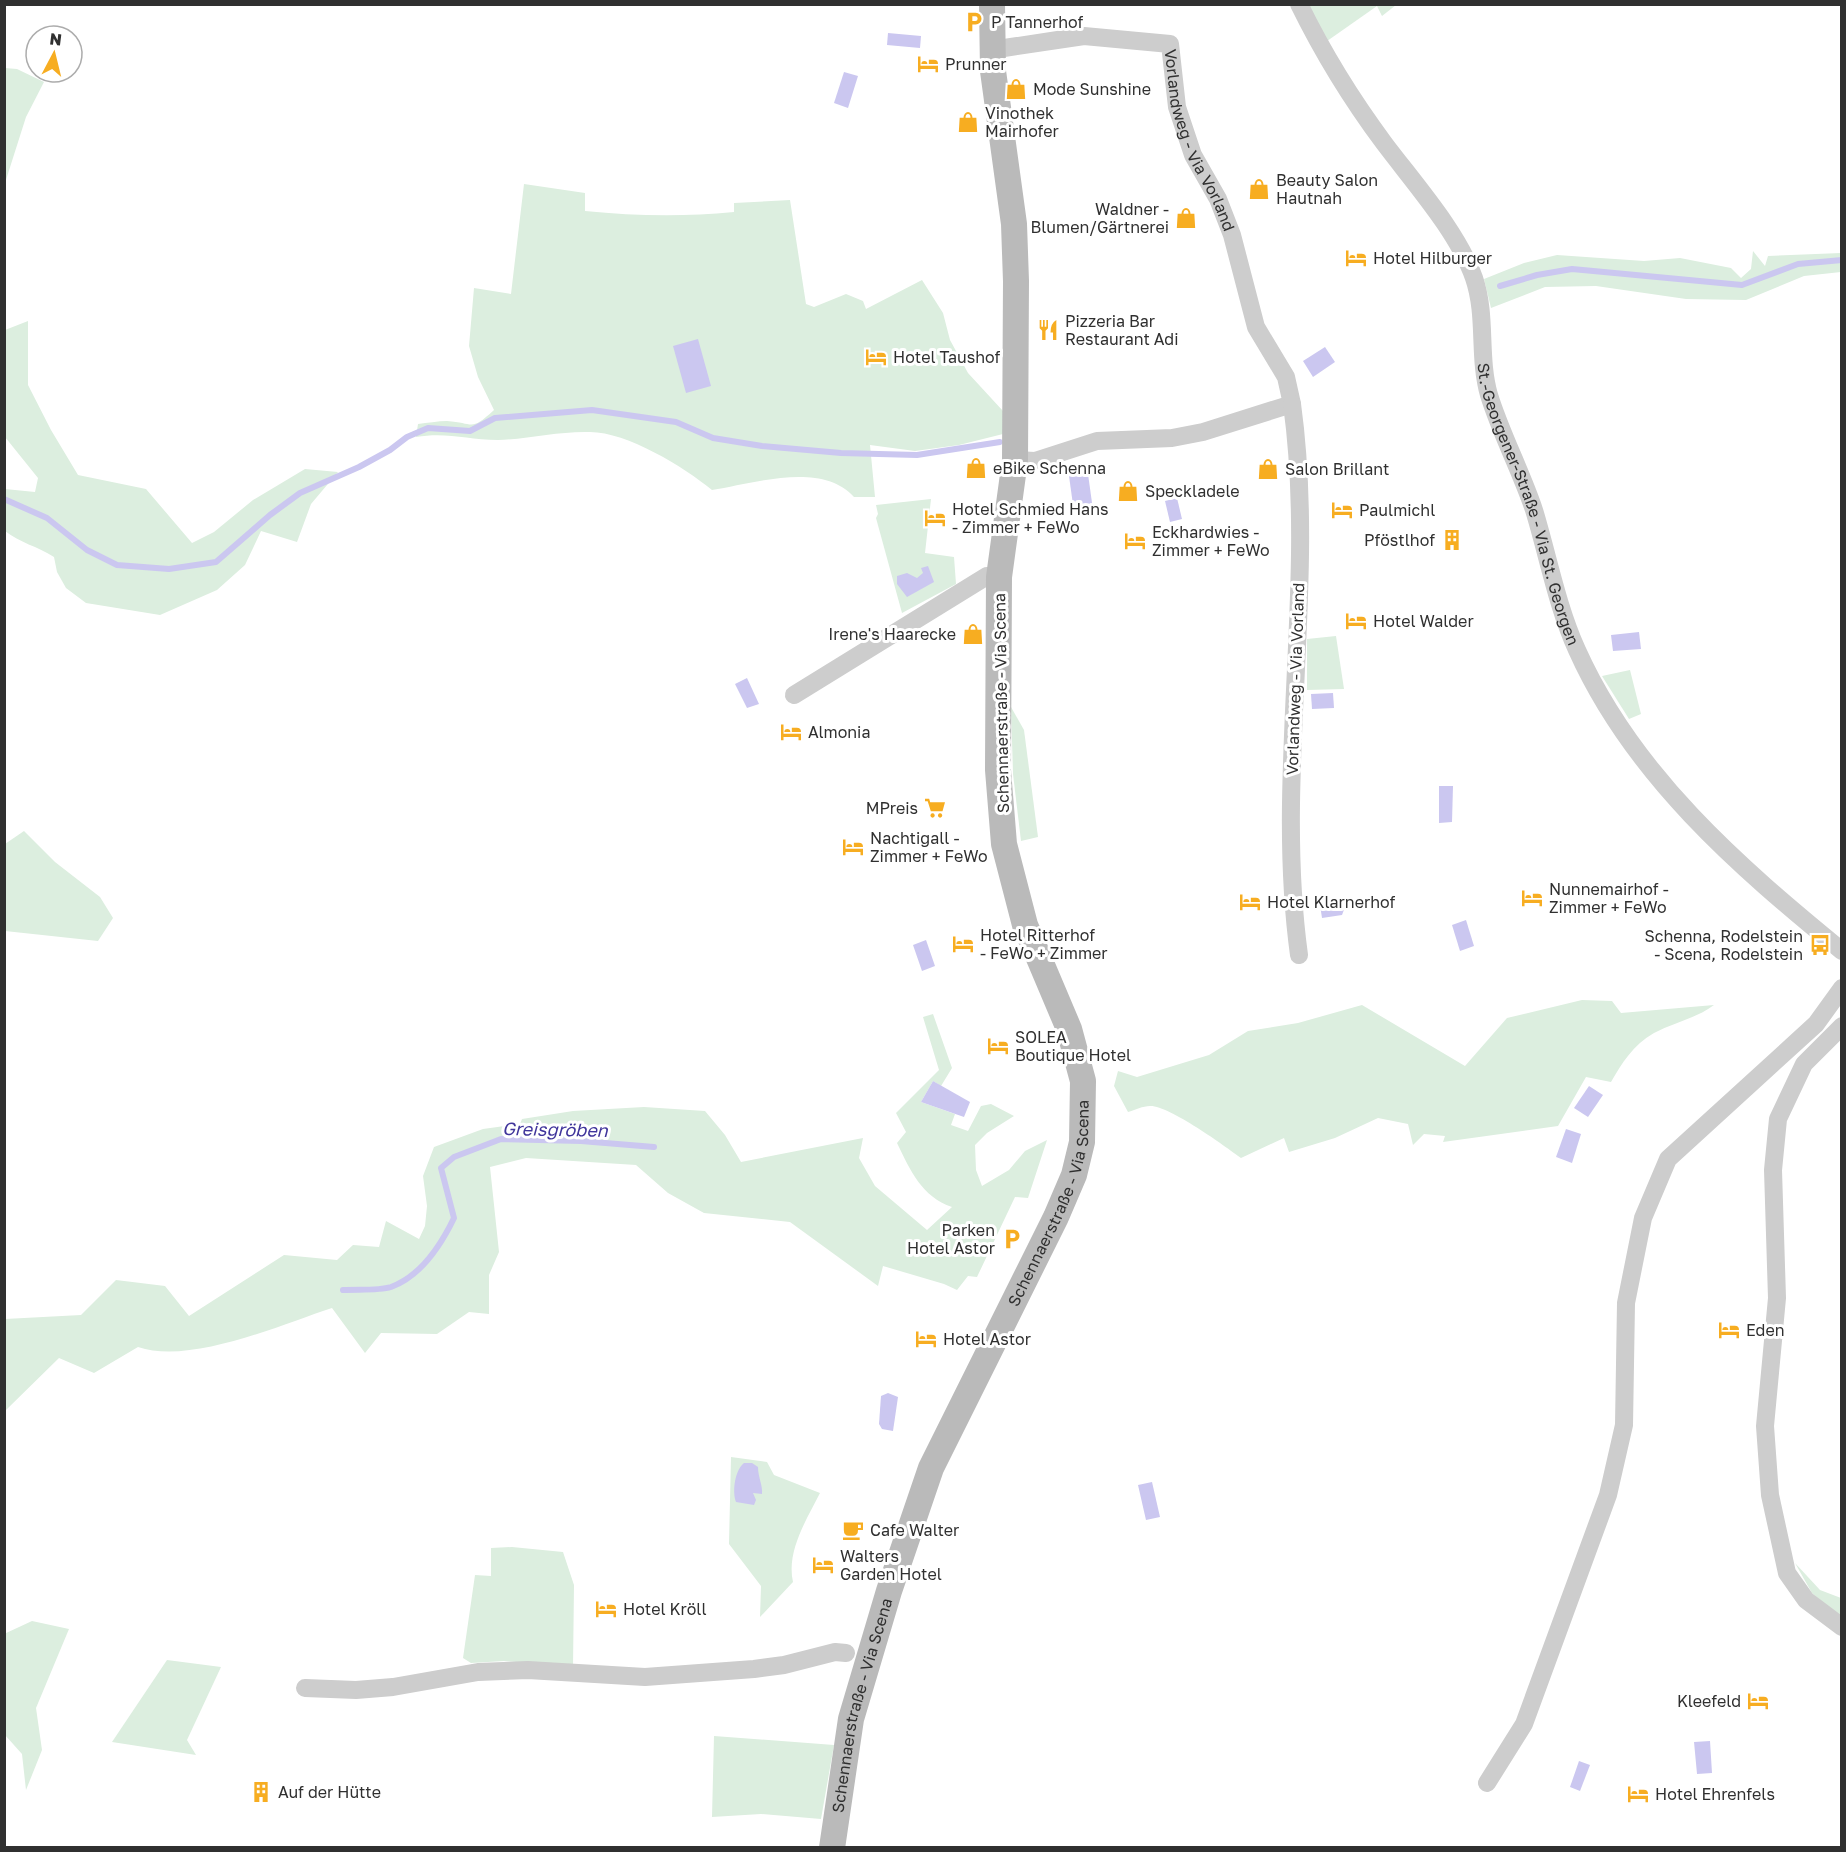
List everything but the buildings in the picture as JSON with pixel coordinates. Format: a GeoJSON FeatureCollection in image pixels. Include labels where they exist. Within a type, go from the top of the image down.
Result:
{"type":"FeatureCollection","features":[{"type":"Feature","properties":{"kind":"street","name":"Schennaerstraße - Via Scena"},"geometry":{"type":"LineString","coordinates":[[832,1848],[851,1719],[889,1590],[931,1468],[1056,1217],[1074,1175],[1082,1142],[1084,1087],[1079,1059],[1024,925],[1004,843],[998,770],[999,577],[1015,460],[1016,281],[1014,231],[992,50],[992,4]]}},
{"type":"Feature","properties":{"kind":"street","name":"St.-Georgener-Straße - Via St. Georgen"},"geometry":{"type":"LineString","coordinates":[[1299,4],[1316,40],[1347,90],[1456,240],[1474,279],[1481,312],[1481,343],[1488,392],[1533,508],[1564,614],[1590,677],[1625,735],[1659,780],[1701,827],[1755,878],[1842,951]]}},
{"type":"Feature","properties":{"kind":"street","name":"Vorlandweg - Via Vorland"},"geometry":{"type":"LineString","coordinates":[[992,50],[1084,36],[1170,44],[1180,117],[1193,155],[1218,199],[1232,235],[1256,327],[1286,377],[1292,404],[1298,473],[1298,626],[1292,778],[1292,906],[1299,955]]}},
{"type":"Feature","properties":{"kind":"street"},"geometry":{"type":"LineString","coordinates":[[1015,460],[1035,461],[1097,441],[1172,438],[1203,432],[1292,404]]}},
{"type":"Feature","properties":{"kind":"street","name":"Schennaerstraße - Via Scena"},"geometry":{"type":"LineString","coordinates":[[794,695],[987,576],[999,577]]}},
{"type":"Feature","properties":{"kind":"street"},"geometry":{"type":"LineString","coordinates":[[1487,1783],[1524,1724],[1608,1495],[1624,1425],[1626,1303],[1643,1218],[1668,1159],[1816,1024],[1842,988]]}},
{"type":"Feature","properties":{"kind":"street"},"geometry":{"type":"LineString","coordinates":[[1842,1026],[1804,1064],[1778,1119],[1773,1161],[1777,1298],[1765,1426],[1770,1495],[1787,1573],[1806,1600],[1842,1627]]}},
{"type":"Feature","properties":{"kind":"street","name":"Schennaerstraße - Via Scena"},"geometry":{"type":"LineString","coordinates":[[305,1688],[356,1690],[393,1687],[478,1672],[508,1670],[645,1677],[754,1669],[784,1665],[835,1652],[846,1653]]}},
{"type":"Feature","properties":{"kind":"green space"},"geometry":{"type":"Polygon","coordinates":[[[1306,5],[1396,5],[1382,16],[1377,6],[1320,46],[1306,5]]]}},
{"type":"Feature","properties":{"kind":"green space"},"geometry":{"type":"Polygon","coordinates":[[[5,68],[24,72],[24,84],[43,84],[26,117],[5,183],[5,68]]]}},
{"type":"Feature","properties":{"kind":"green space"},"geometry":{"type":"Polygon","coordinates":[[[524,184],[585,193],[585,211],[622,214],[715,214],[734,212],[734,203],[790,200],[806,304],[814,307],[846,294],[863,301],[866,309],[922,280],[943,313],[950,340],[968,373],[1003,411],[1003,434],[959,445],[915,451],[870,445],[875,497],[854,497],[840,486],[806,477],[787,477],[712,490],[654,452],[621,438],[590,432],[498,440],[438,435],[416,437],[418,424],[447,421],[476,424],[494,410],[478,377],[469,346],[474,288],[511,294],[524,184]]]}},
{"type":"Feature","properties":{"kind":"green space"},"geometry":{"type":"Polygon","coordinates":[[[1753,251],[1765,266],[1768,256],[1841,253],[1841,272],[1804,276],[1746,300],[1686,299],[1596,286],[1545,287],[1491,308],[1484,279],[1524,263],[1557,255],[1644,261],[1680,258],[1731,268],[1741,278],[1751,269],[1753,251]]]}},
{"type":"Feature","properties":{"kind":"green space"},"geometry":{"type":"Polygon","coordinates":[[[28,321],[28,385],[78,475],[146,489],[192,543],[214,532],[253,500],[305,469],[338,472],[311,504],[297,542],[261,531],[245,565],[217,590],[160,615],[86,603],[66,588],[57,572],[54,557],[5,531],[5,489],[35,492],[38,478],[5,437],[5,330],[28,321]]]}},
{"type":"Feature","properties":{"kind":"green space"},"geometry":{"type":"Polygon","coordinates":[[[931,499],[925,553],[954,557],[956,584],[902,613],[876,518],[878,514],[876,505],[931,499]]]}},
{"type":"Feature","properties":{"kind":"green space"},"geometry":{"type":"Polygon","coordinates":[[[1336,636],[1344,689],[1307,690],[1307,639],[1336,636]]]}},
{"type":"Feature","properties":{"kind":"green space"},"geometry":{"type":"Polygon","coordinates":[[[1630,670],[1641,714],[1629,719],[1602,676],[1630,670]]]}},
{"type":"Feature","properties":{"kind":"green space"},"geometry":{"type":"Polygon","coordinates":[[[1011,707],[1024,730],[1038,837],[1021,841],[1013,774],[1011,707]]]}},
{"type":"Feature","properties":{"kind":"green space"},"geometry":{"type":"Polygon","coordinates":[[[24,831],[55,862],[100,897],[113,918],[98,941],[5,931],[5,844],[24,831]]]}},
{"type":"Feature","properties":{"kind":"green space"},"geometry":{"type":"Polygon","coordinates":[[[1582,1000],[1612,1001],[1621,1013],[1714,1005],[1700,1014],[1654,1033],[1640,1043],[1619,1068],[1611,1082],[1586,1077],[1558,1126],[1443,1142],[1445,1136],[1424,1134],[1413,1145],[1408,1124],[1378,1118],[1335,1138],[1289,1152],[1284,1138],[1241,1158],[1196,1127],[1158,1107],[1147,1106],[1128,1112],[1114,1086],[1118,1071],[1137,1077],[1209,1055],[1248,1031],[1298,1023],[1362,1005],[1465,1066],[1507,1018],[1582,1000]]]}},
{"type":"Feature","properties":{"kind":"green space"},"geometry":{"type":"Polygon","coordinates":[[[933,1014],[952,1068],[941,1086],[933,1081],[921,1102],[955,1114],[951,1125],[968,1131],[981,1106],[991,1104],[1014,1116],[987,1133],[975,1145],[976,1170],[982,1186],[1009,1170],[1025,1151],[1047,1140],[1028,1198],[1015,1197],[977,1277],[968,1276],[957,1290],[883,1266],[878,1286],[790,1222],[704,1213],[668,1193],[636,1165],[526,1158],[490,1167],[499,1252],[489,1275],[489,1314],[469,1312],[437,1334],[381,1333],[365,1353],[332,1308],[261,1333],[209,1347],[183,1351],[159,1351],[138,1347],[94,1373],[59,1358],[5,1411],[5,1319],[81,1315],[116,1280],[165,1286],[189,1316],[284,1255],[337,1260],[353,1245],[379,1247],[386,1221],[419,1239],[425,1226],[427,1206],[423,1176],[434,1147],[483,1129],[520,1124],[522,1119],[573,1111],[644,1107],[705,1111],[725,1135],[741,1162],[863,1138],[859,1158],[875,1186],[927,1230],[952,1207],[933,1197],[912,1172],[897,1143],[906,1132],[896,1113],[939,1070],[923,1017],[933,1014]]]}},
{"type":"Feature","properties":{"kind":"green space"},"geometry":{"type":"Polygon","coordinates":[[[731,1457],[767,1462],[774,1475],[820,1493],[795,1547],[792,1559],[793,1582],[760,1617],[761,1586],[729,1544],[731,1457]]]}},
{"type":"Feature","properties":{"kind":"green space"},"geometry":{"type":"Polygon","coordinates":[[[512,1547],[563,1552],[574,1585],[573,1667],[504,1661],[471,1663],[463,1658],[475,1575],[491,1576],[491,1548],[512,1547]]]}},
{"type":"Feature","properties":{"kind":"green space"},"geometry":{"type":"Polygon","coordinates":[[[1795,1563],[1820,1590],[1841,1598],[1841,1618],[1812,1593],[1795,1563]]]}},
{"type":"Feature","properties":{"kind":"green space"},"geometry":{"type":"Polygon","coordinates":[[[32,1621],[69,1629],[36,1708],[42,1750],[26,1790],[22,1754],[5,1735],[4,1634],[32,1621]]]}},
{"type":"Feature","properties":{"kind":"green space"},"geometry":{"type":"Polygon","coordinates":[[[167,1660],[221,1667],[187,1740],[196,1755],[112,1742],[167,1660]]]}},
{"type":"Feature","properties":{"kind":"green space"},"geometry":{"type":"Polygon","coordinates":[[[714,1736],[834,1745],[821,1819],[761,1814],[712,1817],[714,1736]]]}},
{"type":"Feature","properties":{"kind":"shaded area"},"geometry":{"type":"Polygon","coordinates":[[[888,33],[921,36],[920,48],[887,45],[888,33]]]}},
{"type":"Feature","properties":{"kind":"shaded area"},"geometry":{"type":"Polygon","coordinates":[[[844,72],[858,76],[848,108],[834,103],[844,72]]]}},
{"type":"Feature","properties":{"kind":"shaded area"},"geometry":{"type":"Polygon","coordinates":[[[698,339],[711,386],[686,393],[673,346],[698,339]]]}},
{"type":"Feature","properties":{"kind":"shaded area"},"geometry":{"type":"Polygon","coordinates":[[[1325,347],[1335,362],[1313,377],[1303,361],[1325,347]]]}},
{"type":"Feature","properties":{"kind":"shaded area"},"geometry":{"type":"Polygon","coordinates":[[[1088,474],[1093,510],[1074,512],[1069,476],[1088,474]]]}},
{"type":"Feature","properties":{"kind":"shaded area"},"geometry":{"type":"Polygon","coordinates":[[[1177,498],[1182,519],[1170,522],[1165,501],[1177,498]]]}},
{"type":"Feature","properties":{"kind":"shaded area"},"geometry":{"type":"Polygon","coordinates":[[[928,566],[934,582],[907,597],[897,584],[897,576],[907,573],[917,578],[923,573],[921,568],[928,566]]]}},
{"type":"Feature","properties":{"kind":"shaded area"},"geometry":{"type":"Polygon","coordinates":[[[1639,632],[1641,649],[1613,651],[1611,635],[1639,632]]]}},
{"type":"Feature","properties":{"kind":"shaded area"},"geometry":{"type":"Polygon","coordinates":[[[747,678],[759,704],[747,708],[735,684],[747,678]]]}},
{"type":"Feature","properties":{"kind":"shaded area"},"geometry":{"type":"Polygon","coordinates":[[[1333,693],[1334,708],[1312,709],[1311,694],[1333,693]]]}},
{"type":"Feature","properties":{"kind":"shaded area"},"geometry":{"type":"Polygon","coordinates":[[[1439,786],[1453,786],[1452,822],[1439,823],[1439,786]]]}},
{"type":"Feature","properties":{"kind":"shaded area"},"geometry":{"type":"Polygon","coordinates":[[[1341,903],[1345,907],[1342,915],[1322,918],[1320,905],[1341,903]]]}},
{"type":"Feature","properties":{"kind":"shaded area"},"geometry":{"type":"Polygon","coordinates":[[[1466,920],[1474,946],[1460,951],[1452,925],[1466,920]]]}},
{"type":"Feature","properties":{"kind":"shaded area"},"geometry":{"type":"Polygon","coordinates":[[[926,940],[935,966],[922,971],[913,945],[926,940]]]}},
{"type":"Feature","properties":{"kind":"shaded area"},"geometry":{"type":"Polygon","coordinates":[[[933,1081],[970,1102],[964,1117],[921,1102],[933,1081]]]}},
{"type":"Feature","properties":{"kind":"shaded area"},"geometry":{"type":"Polygon","coordinates":[[[1589,1086],[1603,1095],[1588,1117],[1574,1108],[1589,1086]]]}},
{"type":"Feature","properties":{"kind":"shaded area"},"geometry":{"type":"Polygon","coordinates":[[[1566,1129],[1581,1134],[1572,1163],[1556,1157],[1566,1129]]]}},
{"type":"Feature","properties":{"kind":"shaded area"},"geometry":{"type":"Polygon","coordinates":[[[888,1393],[898,1397],[893,1431],[882,1429],[879,1424],[881,1396],[888,1393]]]}},
{"type":"Feature","properties":{"kind":"shaded area"},"geometry":{"type":"Polygon","coordinates":[[[744,1463],[752,1463],[758,1467],[762,1494],[753,1493],[756,1500],[754,1505],[736,1502],[734,1487],[736,1476],[744,1463]]]}},
{"type":"Feature","properties":{"kind":"shaded area"},"geometry":{"type":"Polygon","coordinates":[[[1152,1482],[1160,1517],[1146,1520],[1138,1485],[1152,1482]]]}},
{"type":"Feature","properties":{"kind":"shaded area"},"geometry":{"type":"Polygon","coordinates":[[[1710,1741],[1712,1773],[1697,1774],[1694,1742],[1710,1741]]]}},
{"type":"Feature","properties":{"kind":"shaded area"},"geometry":{"type":"Polygon","coordinates":[[[1579,1761],[1590,1765],[1580,1791],[1570,1787],[1579,1761]]]}},
{"type":"Feature","properties":{"kind":"waterway"},"geometry":{"type":"LineString","coordinates":[[1500,286],[1537,275],[1572,269],[1742,285],[1798,264],[1842,260]]}},
{"type":"Feature","properties":{"kind":"waterway"},"geometry":{"type":"LineString","coordinates":[[4,499],[47,518],[87,550],[117,565],[169,569],[216,562],[270,515],[300,493],[359,467],[390,450],[407,437],[428,428],[470,431],[495,418],[592,410],[676,422],[713,438],[762,446],[841,453],[917,455],[1000,442]]}},
{"type":"Feature","properties":{"kind":"waterway","name":"Greisgröben"},"geometry":{"type":"LineString","coordinates":[[343,1290],[391,1287],[412,1275],[429,1258],[443,1239],[454,1218],[441,1168],[454,1157],[501,1139],[581,1141],[654,1147]]}},
{"type":"Feature","properties":{"kind":"place","name":"P Tannerhof"},"geometry":{"type":"Point","coordinates":[974,22]}},
{"type":"Feature","properties":{"kind":"place","name":"Prunner"},"geometry":{"type":"Point","coordinates":[928,64]}},
{"type":"Feature","properties":{"kind":"place","name":"Mode Sunshine"},"geometry":{"type":"Point","coordinates":[1016,89]}},
{"type":"Feature","properties":{"kind":"place","name":"Vinothek Mairhofer"},"geometry":{"type":"Point","coordinates":[968,122]}},
{"type":"Feature","properties":{"kind":"place","name":"Beauty Salon Hautnah"},"geometry":{"type":"Point","coordinates":[1259,189]}},
{"type":"Feature","properties":{"kind":"place","name":"Waldner - Blumen/Gärtnerei"},"geometry":{"type":"Point","coordinates":[1186,218]}},
{"type":"Feature","properties":{"kind":"place","name":"Hotel Hilburger"},"geometry":{"type":"Point","coordinates":[1356,258]}},
{"type":"Feature","properties":{"kind":"place","name":"Pizzeria Bar Restaurant Adi"},"geometry":{"type":"Point","coordinates":[1048,330]}},
{"type":"Feature","properties":{"kind":"place","name":"Hotel Taushof"},"geometry":{"type":"Point","coordinates":[876,357]}},
{"type":"Feature","properties":{"kind":"place","name":"eBike Schenna"},"geometry":{"type":"Point","coordinates":[976,468]}},
{"type":"Feature","properties":{"kind":"place","name":"Salon Brillant"},"geometry":{"type":"Point","coordinates":[1268,469]}},
{"type":"Feature","properties":{"kind":"place","name":"Speckladele"},"geometry":{"type":"Point","coordinates":[1128,491]}},
{"type":"Feature","properties":{"kind":"place","name":"Paulmichl"},"geometry":{"type":"Point","coordinates":[1342,510]}},
{"type":"Feature","properties":{"kind":"place","name":"Hotel Schmied Hans - Zimmer + FeWo"},"geometry":{"type":"Point","coordinates":[935,518]}},
{"type":"Feature","properties":{"kind":"place","name":"Pföstlhof"},"geometry":{"type":"Point","coordinates":[1452,540]}},
{"type":"Feature","properties":{"kind":"place","name":"Eckhardwies - Zimmer + FeWo"},"geometry":{"type":"Point","coordinates":[1135,541]}},
{"type":"Feature","properties":{"kind":"place","name":"Hotel Walder"},"geometry":{"type":"Point","coordinates":[1356,621]}},
{"type":"Feature","properties":{"kind":"place","name":"Irene's Haarecke"},"geometry":{"type":"Point","coordinates":[973,634]}},
{"type":"Feature","properties":{"kind":"place","name":"Almonia"},"geometry":{"type":"Point","coordinates":[791,732]}},
{"type":"Feature","properties":{"kind":"place","name":"MPreis"},"geometry":{"type":"Point","coordinates":[935,808]}},
{"type":"Feature","properties":{"kind":"place","name":"Nachtigall - Zimmer + FeWo"},"geometry":{"type":"Point","coordinates":[853,847]}},
{"type":"Feature","properties":{"kind":"place","name":"Nunnemairhof - Zimmer + FeWo"},"geometry":{"type":"Point","coordinates":[1532,898]}},
{"type":"Feature","properties":{"kind":"place","name":"Hotel Klarnerhof"},"geometry":{"type":"Point","coordinates":[1250,902]}},
{"type":"Feature","properties":{"kind":"place","name":"Hotel Ritterhof - FeWo + Zimmer"},"geometry":{"type":"Point","coordinates":[963,944]}},
{"type":"Feature","properties":{"kind":"place","name":"Schenna, Rodelstein - Scena, Rodelstein"},"geometry":{"type":"Point","coordinates":[1820,945]}},
{"type":"Feature","properties":{"kind":"place","name":"SOLEA Boutique Hotel"},"geometry":{"type":"Point","coordinates":[998,1046]}},
{"type":"Feature","properties":{"kind":"place","name":"Parken Hotel Astor"},"geometry":{"type":"Point","coordinates":[1012,1239]}},
{"type":"Feature","properties":{"kind":"place","name":"Eden"},"geometry":{"type":"Point","coordinates":[1729,1330]}},
{"type":"Feature","properties":{"kind":"place","name":"Hotel Astor"},"geometry":{"type":"Point","coordinates":[926,1339]}},
{"type":"Feature","properties":{"kind":"place","name":"Cafe Walter"},"geometry":{"type":"Point","coordinates":[853,1530]}},
{"type":"Feature","properties":{"kind":"place","name":"Walters Garden Hotel"},"geometry":{"type":"Point","coordinates":[823,1565]}},
{"type":"Feature","properties":{"kind":"place","name":"Hotel Kröll"},"geometry":{"type":"Point","coordinates":[606,1609]}},
{"type":"Feature","properties":{"kind":"place","name":"Kleefeld"},"geometry":{"type":"Point","coordinates":[1758,1701]}},
{"type":"Feature","properties":{"kind":"place","name":"Auf der Hütte"},"geometry":{"type":"Point","coordinates":[261,1792]}},
{"type":"Feature","properties":{"kind":"place","name":"Hotel Ehrenfels"},"geometry":{"type":"Point","coordinates":[1638,1794]}}]}
